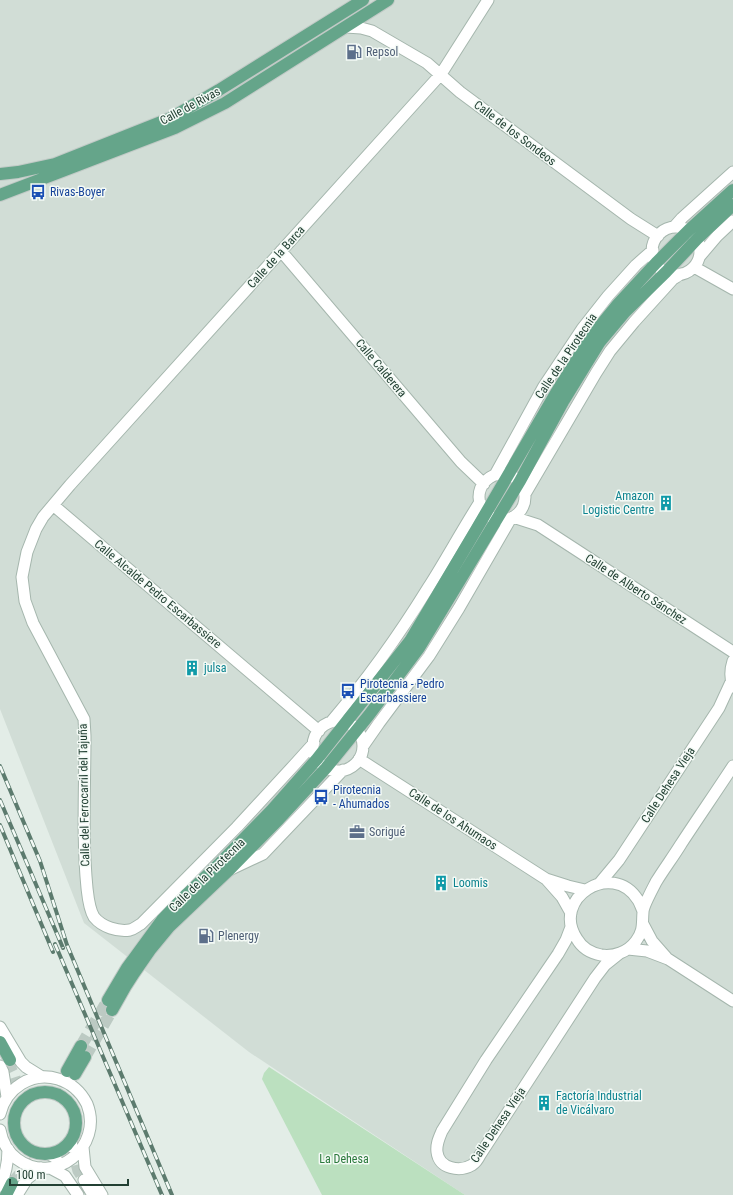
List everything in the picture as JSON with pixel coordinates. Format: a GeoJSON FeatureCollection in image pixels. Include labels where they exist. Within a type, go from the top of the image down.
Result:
{"type":"FeatureCollection","features":[{"type":"Feature","properties":{"kind":"main road","name":"Calle de Rivas"},"geometry":{"type":"LineString","coordinates":[[0,174],[18,172],[55,164],[171,118],[359,6],[373,0]]}},
{"type":"Feature","properties":{"kind":"main road","name":"Calle de Rivas"},"geometry":{"type":"LineString","coordinates":[[322,42],[322,33],[359,6],[388,0]]}},
{"type":"Feature","properties":{"kind":"main road","name":"Calle de Rivas"},"geometry":{"type":"LineString","coordinates":[[0,194],[175,128],[225,103],[346,27],[359,6]]}},
{"type":"Feature","properties":{"kind":"main road","name":"Calle de la Pirotecnia"},"geometry":{"type":"LineString","coordinates":[[733,190],[693,235],[666,272],[625,312],[599,343],[564,400],[520,481],[419,648],[357,730],[322,764],[271,811],[162,920],[131,962],[110,1005],[150,950],[169,927],[228,871],[279,819],[322,764],[346,722],[410,641],[446,582],[483,507],[509,474],[556,393],[591,337],[618,304],[656,263],[693,235],[733,205]]}},
{"type":"Feature","properties":{"kind":"main road"},"geometry":{"type":"LineString","coordinates":[[0,1042],[6,1062]]}},
{"type":"Feature","properties":{"kind":"main road"},"geometry":{"type":"LineString","coordinates":[[0,1049],[6,1062]]}},
{"type":"Feature","properties":{"kind":"main road"},"geometry":{"type":"LineString","coordinates":[[71,1073],[83,1052]]}},
{"type":"Feature","properties":{"kind":"main road"},"geometry":{"type":"LineString","coordinates":[[54,1092],[74,1111],[76,1120],[75,1130],[71,1143],[46,1160],[31,1150],[21,1147],[15,1132],[14,1124],[20,1099],[54,1092]]}},
{"type":"Feature","properties":{"kind":"main road"},"geometry":{"type":"LineString","coordinates":[[6,1195],[12,1183]]}},
{"type":"Feature","properties":{"kind":"street","name":"Calle de la Barca"},"geometry":{"type":"LineString","coordinates":[[53,505],[441,74],[488,0]]}},
{"type":"Feature","properties":{"kind":"street"},"geometry":{"type":"LineString","coordinates":[[359,6],[372,31]]}},
{"type":"Feature","properties":{"kind":"street","name":"Calle de los Sondeos"},"geometry":{"type":"LineString","coordinates":[[346,27],[361,28],[372,31],[427,63],[467,96],[631,219],[658,236]]}},
{"type":"Feature","properties":{"kind":"street"},"geometry":{"type":"LineString","coordinates":[[674,227],[733,172]]}},
{"type":"Feature","properties":{"kind":"street"},"geometry":{"type":"LineString","coordinates":[[700,256],[717,236],[733,222]]}},
{"type":"Feature","properties":{"kind":"street"},"geometry":{"type":"LineString","coordinates":[[653,250],[653,257],[660,268],[674,275],[688,272],[698,262],[700,250],[693,235],[682,228],[674,227],[666,229],[658,236]]}},
{"type":"Feature","properties":{"kind":"street","name":"Calle de la Pirotecnia"},"geometry":{"type":"LineString","coordinates":[[153,913],[237,827],[314,743],[315,736],[324,725],[332,722],[350,700],[400,632],[483,507],[480,493],[484,484],[489,478],[495,475],[544,386],[582,329],[608,296],[636,265],[653,250],[654,243],[658,236]]}},
{"type":"Feature","properties":{"kind":"street","name":"Calle Calderera"},"geometry":{"type":"LineString","coordinates":[[281,251],[461,462],[484,484]]}},
{"type":"Feature","properties":{"kind":"street"},"geometry":{"type":"LineString","coordinates":[[694,267],[733,289]]}},
{"type":"Feature","properties":{"kind":"street"},"geometry":{"type":"LineString","coordinates":[[483,507],[491,517],[504,520],[519,512],[525,498],[610,351],[673,279],[681,274]]}},
{"type":"Feature","properties":{"kind":"street"},"geometry":{"type":"LineString","coordinates":[[495,475],[509,474],[515,477],[524,487],[525,498]]}},
{"type":"Feature","properties":{"kind":"street","name":"Calle de Alberto Sánchez"},"geometry":{"type":"LineString","coordinates":[[525,498],[538,526]]}},
{"type":"Feature","properties":{"kind":"street","name":"Calle Alcalde Pedro Escarbassiere"},"geometry":{"type":"LineString","coordinates":[[53,505],[319,731]]}},
{"type":"Feature","properties":{"kind":"street","name":"Calle del Ferrocarril del Tajuña"},"geometry":{"type":"LineString","coordinates":[[53,505],[43,517],[30,541],[22,577],[25,601],[33,623],[84,719],[85,864],[90,904],[94,917],[103,925],[113,929],[131,930],[141,924],[153,913]]}},
{"type":"Feature","properties":{"kind":"street"},"geometry":{"type":"LineString","coordinates":[[363,746],[429,656],[512,517]]}},
{"type":"Feature","properties":{"kind":"street","name":"Calle de Alberto Sánchez"},"geometry":{"type":"LineString","coordinates":[[512,517],[538,526],[733,652]]}},
{"type":"Feature","properties":{"kind":"street"},"geometry":{"type":"LineString","coordinates":[[732,684],[730,672],[733,661]]}},
{"type":"Feature","properties":{"kind":"street","name":"Calle Dehesa Vieja"},"geometry":{"type":"LineString","coordinates":[[599,884],[619,860],[719,708],[732,684]]}},
{"type":"Feature","properties":{"kind":"street"},"geometry":{"type":"LineString","coordinates":[[332,722],[346,722],[357,730],[363,746],[359,759]]}},
{"type":"Feature","properties":{"kind":"street"},"geometry":{"type":"LineString","coordinates":[[314,743],[314,751],[322,764],[335,770],[343,770]]}},
{"type":"Feature","properties":{"kind":"street","name":"Calle de la Pirotecnia"},"geometry":{"type":"LineString","coordinates":[[228,871],[263,854],[343,770],[352,766],[359,759]]}},
{"type":"Feature","properties":{"kind":"street","name":"Calle de los Ahumaos"},"geometry":{"type":"LineString","coordinates":[[359,759],[546,879],[585,890]]}},
{"type":"Feature","properties":{"kind":"street"},"geometry":{"type":"LineString","coordinates":[[643,911],[656,883],[733,766]]}},
{"type":"Feature","properties":{"kind":"street","name":"Calle de los Ahumaos"},"geometry":{"type":"LineString","coordinates":[[546,879],[562,897],[571,913]]}},
{"type":"Feature","properties":{"kind":"street"},"geometry":{"type":"LineString","coordinates":[[624,951],[638,938],[643,924],[643,911],[638,900],[631,892],[621,885],[610,883],[599,884],[585,890],[578,896],[571,913],[571,927],[574,936],[579,943],[590,951],[602,955],[611,955],[624,951],[647,951],[668,959],[733,1001]]}},
{"type":"Feature","properties":{"kind":"street"},"geometry":{"type":"LineString","coordinates":[[643,924],[652,941],[668,959]]}},
{"type":"Feature","properties":{"kind":"street","name":"Calle Dehesa Vieja"},"geometry":{"type":"LineString","coordinates":[[571,927],[558,954],[486,1060],[442,1131],[438,1142],[437,1154],[446,1166],[456,1169],[464,1168],[473,1164],[595,978],[605,965],[624,951]]}},
{"type":"Feature","properties":{"kind":"street"},"geometry":{"type":"LineString","coordinates":[[0,1027],[20,1062],[42,1077]]}},
{"type":"Feature","properties":{"kind":"street"},"geometry":{"type":"LineString","coordinates":[[6,1062],[3,1072],[7,1097]]}},
{"type":"Feature","properties":{"kind":"street"},"geometry":{"type":"LineString","coordinates":[[0,1114],[7,1097],[14,1088],[33,1078],[42,1077],[65,1081],[75,1088],[85,1102],[90,1118],[90,1127],[83,1147],[67,1162],[46,1160],[32,1166],[23,1162],[14,1156],[8,1149],[2,1139],[0,1130]]}},
{"type":"Feature","properties":{"kind":"street"},"geometry":{"type":"LineString","coordinates":[[83,1147],[86,1167],[102,1195]]}},
{"type":"Feature","properties":{"kind":"street"},"geometry":{"type":"LineString","coordinates":[[0,1186],[6,1168],[8,1149]]}},
{"type":"Feature","properties":{"kind":"street"},"geometry":{"type":"LineString","coordinates":[[17,1195],[27,1179],[46,1160]]}},
{"type":"Feature","properties":{"kind":"street"},"geometry":{"type":"LineString","coordinates":[[46,1160],[64,1176],[78,1195]]}},
{"type":"Feature","properties":{"kind":"street"},"geometry":{"type":"LineString","coordinates":[[88,1195],[82,1182],[93,1195]]}},
{"type":"Feature","properties":{"kind":"shaded area"},"geometry":{"type":"Polygon","coordinates":[[[0,0],[733,0],[733,1195],[465,1195],[249,1052],[84,923],[0,709],[0,0]]]}},
{"type":"Feature","properties":{"kind":"green space","name":"La Dehesa"},"geometry":{"type":"Polygon","coordinates":[[[269,1067],[465,1195],[322,1195],[262,1079],[264,1073],[269,1067]]]}},
{"type":"Feature","properties":{"kind":"tunnel"},"geometry":{"type":"LineString","coordinates":[[81,1046],[108,1000]]}},
{"type":"Feature","properties":{"kind":"tunnel"},"geometry":{"type":"LineString","coordinates":[[85,1057],[112,1010]]}},
{"type":"Feature","properties":{"kind":"tunnel"},"geometry":{"type":"LineString","coordinates":[[7,1061],[20,1094]]}},
{"type":"Feature","properties":{"kind":"tunnel"},"geometry":{"type":"LineString","coordinates":[[72,1149],[78,1171],[84,1180]]}},
{"type":"Feature","properties":{"kind":"tunnel"},"geometry":{"type":"LineString","coordinates":[[12,1183],[37,1159]]}},
{"type":"Feature","properties":{"kind":"railway"},"geometry":{"type":"LineString","coordinates":[[0,766],[40,861],[67,945],[172,1195]]}},
{"type":"Feature","properties":{"kind":"railway"},"geometry":{"type":"LineString","coordinates":[[0,800],[63,948]]}},
{"type":"Feature","properties":{"kind":"railway"},"geometry":{"type":"LineString","coordinates":[[0,825],[53,952]]}},
{"type":"Feature","properties":{"kind":"railway"},"geometry":{"type":"LineString","coordinates":[[55,944],[162,1195]]}},
{"type":"Feature","properties":{"kind":"place","name":"Repsol"},"geometry":{"type":"Point","coordinates":[354,52]}},
{"type":"Feature","properties":{"kind":"place","name":"Rivas-Boyer"},"geometry":{"type":"Point","coordinates":[38,192]}},
{"type":"Feature","properties":{"kind":"place","name":"Amazon Logistic Centre"},"geometry":{"type":"Point","coordinates":[666,503]}},
{"type":"Feature","properties":{"kind":"place","name":"julsa"},"geometry":{"type":"Point","coordinates":[192,668]}},
{"type":"Feature","properties":{"kind":"place","name":"Pirotecnia - Pedro Escarbassiere"},"geometry":{"type":"Point","coordinates":[348,691]}},
{"type":"Feature","properties":{"kind":"place","name":"Pirotecnia - Ahumados"},"geometry":{"type":"Point","coordinates":[321,797]}},
{"type":"Feature","properties":{"kind":"place","name":"Sorigué"},"geometry":{"type":"Point","coordinates":[357,832]}},
{"type":"Feature","properties":{"kind":"place","name":"Loomis"},"geometry":{"type":"Point","coordinates":[441,883]}},
{"type":"Feature","properties":{"kind":"place","name":"Plenergy"},"geometry":{"type":"Point","coordinates":[206,936]}},
{"type":"Feature","properties":{"kind":"place","name":"Factoría Industrial de Vicálvaro"},"geometry":{"type":"Point","coordinates":[544,1103]}}]}
